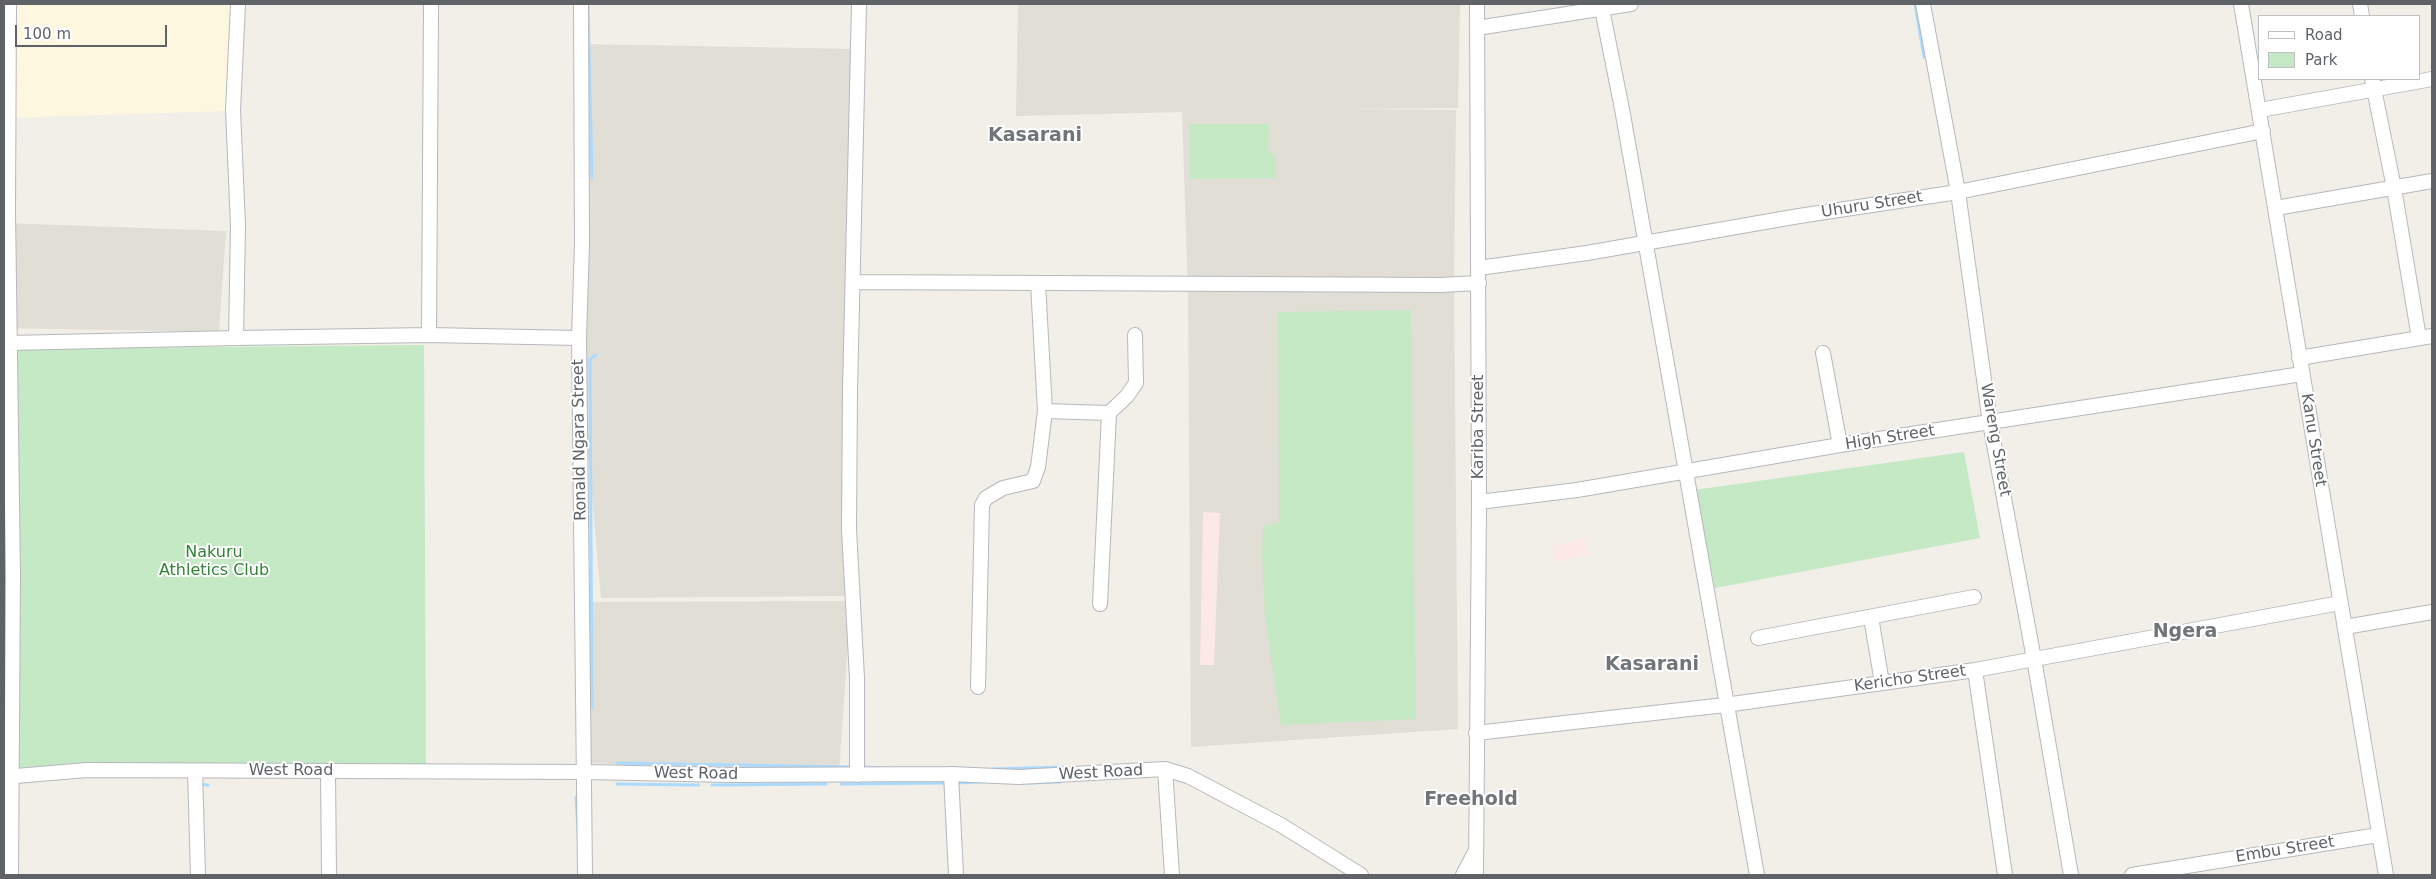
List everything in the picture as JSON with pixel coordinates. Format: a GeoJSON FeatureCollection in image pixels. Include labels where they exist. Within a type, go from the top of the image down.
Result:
{"type":"FeatureCollection","features":[{"type":"Feature","properties":{"kind":"street"},"geometry":{"type":"LineString","coordinates":[[9,4],[6,327],[9,343],[13,575],[8,776],[10,875]]}},
{"type":"Feature","properties":{"kind":"street"},"geometry":{"type":"LineString","coordinates":[[236,338],[238,225],[233,110],[238,4]]}},
{"type":"Feature","properties":{"kind":"street"},"geometry":{"type":"LineString","coordinates":[[430,335],[431,4]]}},
{"type":"Feature","properties":{"kind":"street","name":"Ronald Ngara Street"},"geometry":{"type":"LineString","coordinates":[[581,4],[582,242],[579,338],[586,772],[585,875]]}},
{"type":"Feature","properties":{"kind":"street"},"geometry":{"type":"LineString","coordinates":[[857,775],[857,678],[849,529],[859,4]]}},
{"type":"Feature","properties":{"kind":"street","name":"Kariba Street"},"geometry":{"type":"LineString","coordinates":[[1476,875],[1479,502],[1477,4]]}},
{"type":"Feature","properties":{"kind":"street"},"geometry":{"type":"LineString","coordinates":[[1478,28],[1602,6],[1631,4]]}},
{"type":"Feature","properties":{"kind":"street","name":"Wareng Street"},"geometry":{"type":"LineString","coordinates":[[1923,4],[1958,192],[1990,423],[2034,659],[2071,875]]}},
{"type":"Feature","properties":{"kind":"street","name":"Kanu Street"},"geometry":{"type":"LineString","coordinates":[[2241,4],[2264,131],[2299,358],[2386,875]]}},
{"type":"Feature","properties":{"kind":"street"},"geometry":{"type":"LineString","coordinates":[[1602,6],[1686,473],[1725,705],[1757,875]]}},
{"type":"Feature","properties":{"kind":"street"},"geometry":{"type":"LineString","coordinates":[[2260,110],[2373,83],[2417,80]]}},
{"type":"Feature","properties":{"kind":"street"},"geometry":{"type":"LineString","coordinates":[[2299,358],[2425,337],[2373,83]]}},
{"type":"Feature","properties":{"kind":"street","name":"Uhuru Street"},"geometry":{"type":"LineString","coordinates":[[1479,268],[1958,192],[2264,131]]}},
{"type":"Feature","properties":{"kind":"street"},"geometry":{"type":"LineString","coordinates":[[2276,208],[2432,181]]}},
{"type":"Feature","properties":{"kind":"street"},"geometry":{"type":"LineString","coordinates":[[853,282],[1479,283]]}},
{"type":"Feature","properties":{"kind":"street"},"geometry":{"type":"LineString","coordinates":[[978,687],[982,505],[986,498],[1003,488],[1034,480],[1038,467],[1045,411],[1038,283]]}},
{"type":"Feature","properties":{"kind":"street"},"geometry":{"type":"LineString","coordinates":[[1100,604],[1109,413],[1127,396],[1136,383],[1135,334]]}},
{"type":"Feature","properties":{"kind":"street"},"geometry":{"type":"LineString","coordinates":[[9,343],[430,335],[579,338]]}},
{"type":"Feature","properties":{"kind":"street"},"geometry":{"type":"LineString","coordinates":[[1823,352],[1840,445]]}},
{"type":"Feature","properties":{"kind":"street","name":"High Street"},"geometry":{"type":"LineString","coordinates":[[1479,502],[1577,490],[1686,473],[1840,445],[2302,374]]}},
{"type":"Feature","properties":{"kind":"street"},"geometry":{"type":"LineString","coordinates":[[1045,411],[1109,413]]}},
{"type":"Feature","properties":{"kind":"street"},"geometry":{"type":"LineString","coordinates":[[1758,638],[1974,597]]}},
{"type":"Feature","properties":{"kind":"street","name":"Kericho Street"},"geometry":{"type":"LineString","coordinates":[[1476,733],[1725,705],[1976,670],[2340,603]]}},
{"type":"Feature","properties":{"kind":"street"},"geometry":{"type":"LineString","coordinates":[[2345,627],[2432,612]]}},
{"type":"Feature","properties":{"kind":"street"},"geometry":{"type":"LineString","coordinates":[[1870,617],[1882,683]]}},
{"type":"Feature","properties":{"kind":"street"},"geometry":{"type":"LineString","coordinates":[[1976,670],[2005,875]]}},
{"type":"Feature","properties":{"kind":"street"},"geometry":{"type":"LineString","coordinates":[[1165,769],[1172,875]]}},
{"type":"Feature","properties":{"kind":"street","name":"West Road"},"geometry":{"type":"LineString","coordinates":[[8,776],[88,770],[195,770],[951,774],[1019,777],[1165,769],[1188,776],[1281,825],[1361,875]]}},
{"type":"Feature","properties":{"kind":"street"},"geometry":{"type":"LineString","coordinates":[[195,770],[198,875]]}},
{"type":"Feature","properties":{"kind":"street"},"geometry":{"type":"LineString","coordinates":[[328,771],[329,875]]}},
{"type":"Feature","properties":{"kind":"street"},"geometry":{"type":"LineString","coordinates":[[951,774],[956,875]]}},
{"type":"Feature","properties":{"kind":"street","name":"Embu Street"},"geometry":{"type":"LineString","coordinates":[[2132,875],[2378,835]]}},
{"type":"Feature","properties":{"kind":"street"},"geometry":{"type":"LineString","coordinates":[[1463,875],[1477,850]]}},
{"type":"Feature","properties":{"kind":"shaded area"},"geometry":{"type":"Polygon","coordinates":[[[4,4],[231,4],[229,111],[4,118],[4,4]]]}},
{"type":"Feature","properties":{"kind":"shaded area"},"geometry":{"type":"Polygon","coordinates":[[[1018,4],[1460,4],[1458,108],[1344,109],[1456,110],[1454,287],[1458,729],[1191,747],[1188,293],[1182,112],[1016,116],[1018,4]]]}},
{"type":"Feature","properties":{"kind":"shaded area"},"geometry":{"type":"Polygon","coordinates":[[[581,44],[857,49],[846,596],[601,598],[578,337],[581,44]]]}},
{"type":"Feature","properties":{"kind":"shaded area"},"geometry":{"type":"Polygon","coordinates":[[[4,223],[226,231],[219,332],[4,328],[4,223]]]}},
{"type":"Feature","properties":{"kind":"shaded area"},"geometry":{"type":"Polygon","coordinates":[[[1203,512],[1220,513],[1214,665],[1200,665],[1203,512]]]}},
{"type":"Feature","properties":{"kind":"shaded area"},"geometry":{"type":"Polygon","coordinates":[[[1585,538],[1588,555],[1554,562],[1552,546],[1585,538]]]}},
{"type":"Feature","properties":{"kind":"shaded area"},"geometry":{"type":"Polygon","coordinates":[[[851,601],[839,773],[587,763],[584,602],[851,601]]]}},
{"type":"Feature","properties":{"kind":"green space"},"geometry":{"type":"Polygon","coordinates":[[[1189,124],[1269,124],[1268,150],[1276,157],[1276,178],[1189,179],[1189,124]]]}},
{"type":"Feature","properties":{"kind":"green space"},"geometry":{"type":"Polygon","coordinates":[[[1411,310],[1416,719],[1281,725],[1265,617],[1262,553],[1263,526],[1279,522],[1278,312],[1411,310]]]}},
{"type":"Feature","properties":{"kind":"green space","name":"Nakuru Athletics Club"},"geometry":{"type":"Polygon","coordinates":[[[424,345],[426,771],[4,778],[4,349],[424,345]]]}},
{"type":"Feature","properties":{"kind":"green space"},"geometry":{"type":"Polygon","coordinates":[[[1964,452],[1980,538],[1715,588],[1694,490],[1964,452]]]}},
{"type":"Feature","properties":{"kind":"waterway"},"geometry":{"type":"LineString","coordinates":[[588,4],[592,178]]}},
{"type":"Feature","properties":{"kind":"waterway"},"geometry":{"type":"LineString","coordinates":[[1915,4],[1924,57]]}},
{"type":"Feature","properties":{"kind":"waterway"},"geometry":{"type":"LineString","coordinates":[[592,708],[590,359],[596,355]]}},
{"type":"Feature","properties":{"kind":"waterway"},"geometry":{"type":"LineString","coordinates":[[617,763],[853,767]]}},
{"type":"Feature","properties":{"kind":"waterway"},"geometry":{"type":"LineString","coordinates":[[862,767],[885,768]]}},
{"type":"Feature","properties":{"kind":"waterway"},"geometry":{"type":"LineString","coordinates":[[993,769],[1063,767]]}},
{"type":"Feature","properties":{"kind":"waterway"},"geometry":{"type":"LineString","coordinates":[[955,783],[982,782]]}},
{"type":"Feature","properties":{"kind":"waterway"},"geometry":{"type":"LineString","coordinates":[[1030,783],[1060,782]]}},
{"type":"Feature","properties":{"kind":"waterway"},"geometry":{"type":"LineString","coordinates":[[841,784],[946,783]]}},
{"type":"Feature","properties":{"kind":"waterway"},"geometry":{"type":"LineString","coordinates":[[200,784],[208,785]]}},
{"type":"Feature","properties":{"kind":"waterway"},"geometry":{"type":"LineString","coordinates":[[617,784],[699,785]]}},
{"type":"Feature","properties":{"kind":"waterway"},"geometry":{"type":"LineString","coordinates":[[712,785],[826,784]]}},
{"type":"Feature","properties":{"kind":"waterway"},"geometry":{"type":"LineString","coordinates":[[576,797],[578,830]]}},
{"type":"Feature","properties":{"kind":"district","name":"Kasarani"},"geometry":{"type":"Point","coordinates":[1035,136]}},
{"type":"Feature","properties":{"kind":"district","name":"Ngera"},"geometry":{"type":"Point","coordinates":[2185,632]}},
{"type":"Feature","properties":{"kind":"district","name":"Kasarani"},"geometry":{"type":"Point","coordinates":[1652,665]}},
{"type":"Feature","properties":{"kind":"district","name":"Freehold"},"geometry":{"type":"Point","coordinates":[1471,800]}}]}
